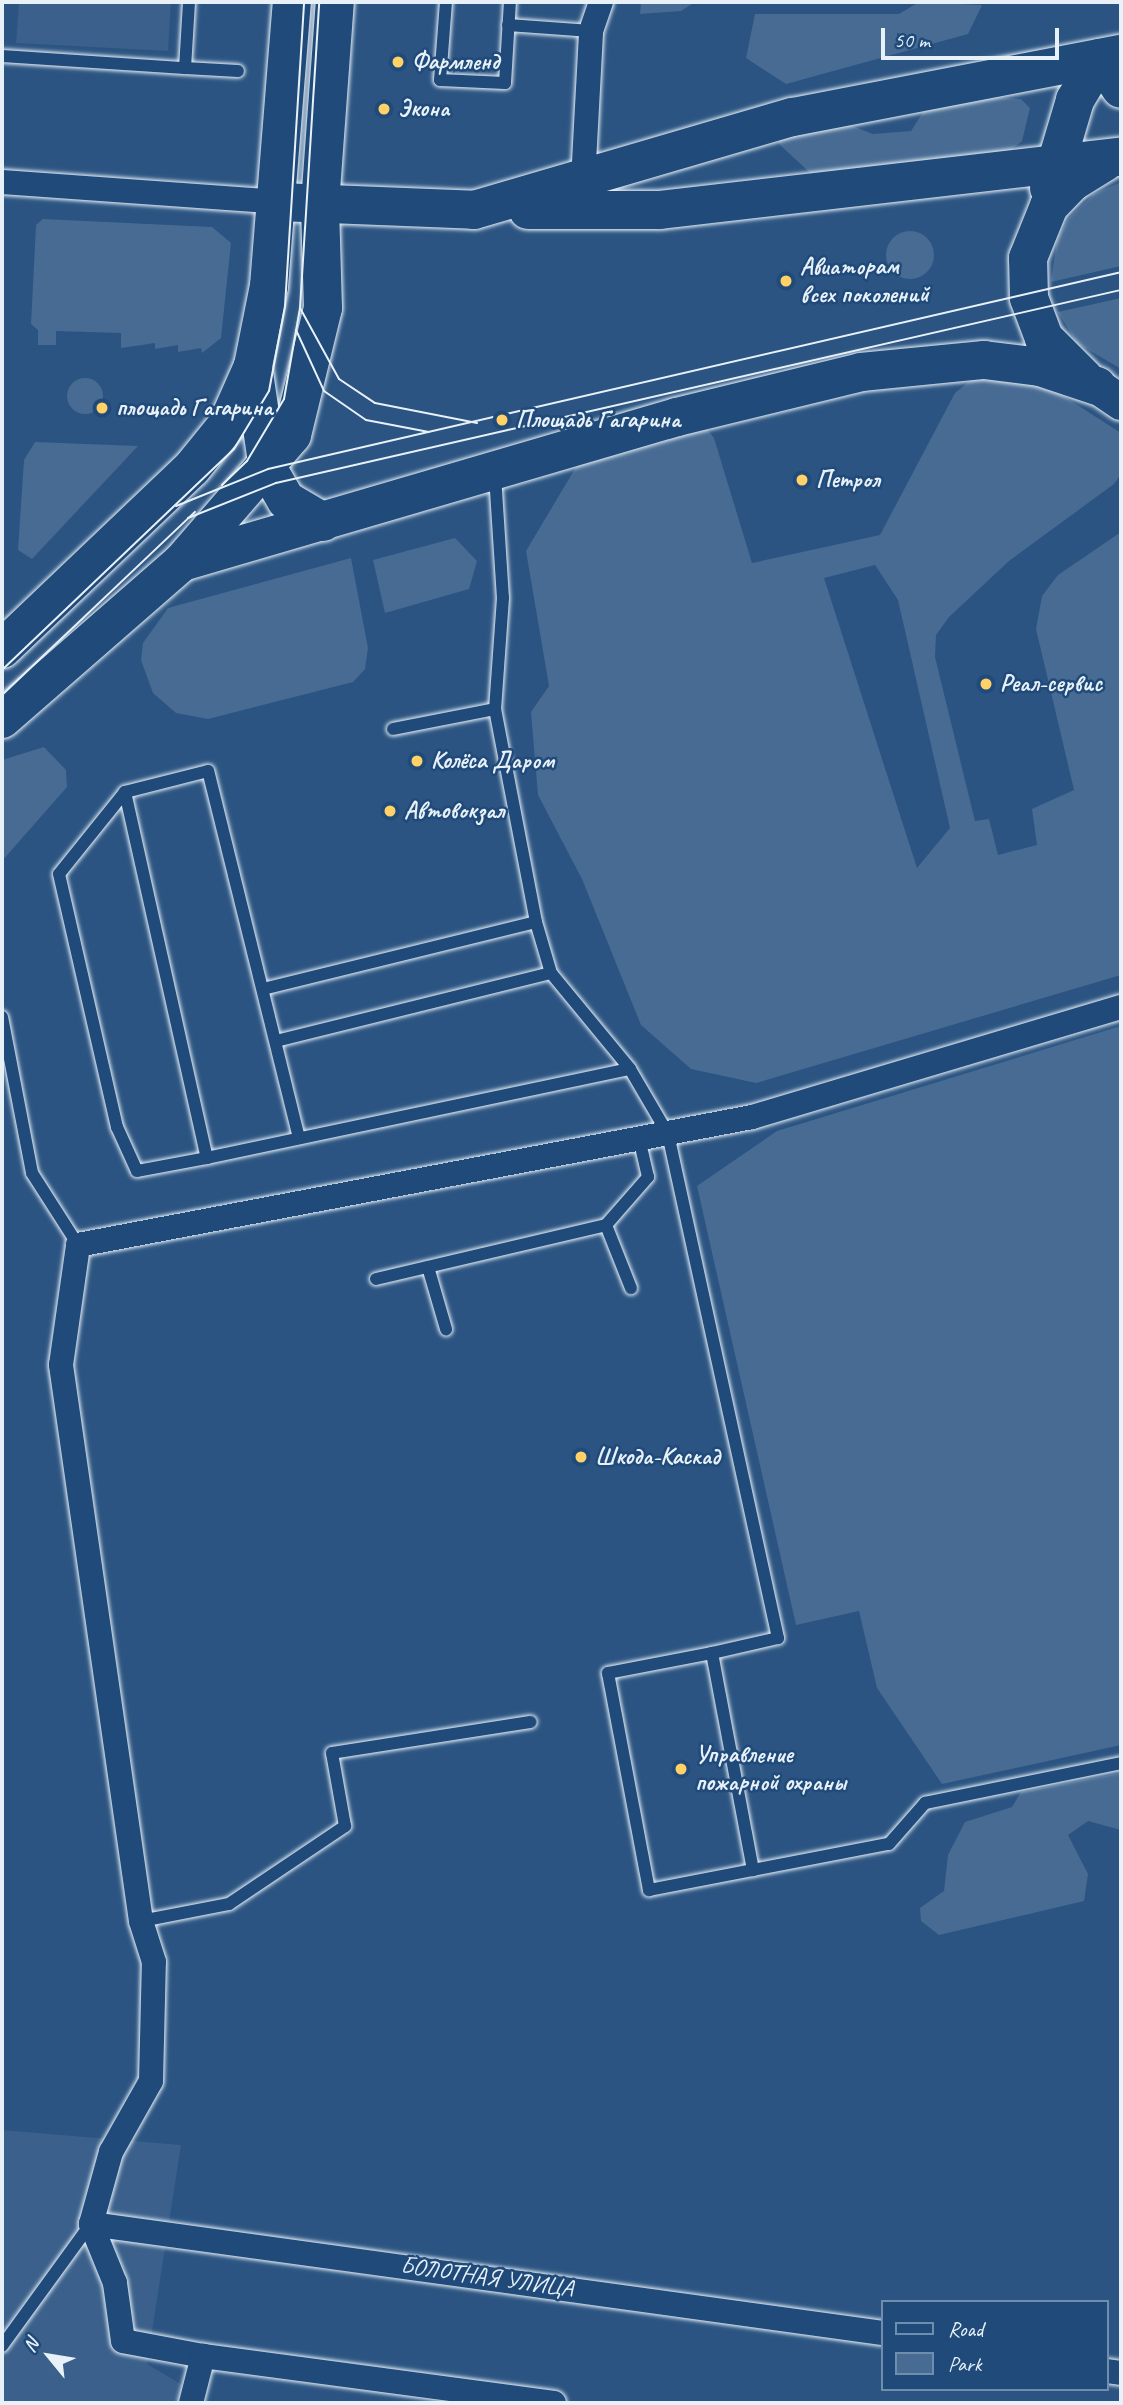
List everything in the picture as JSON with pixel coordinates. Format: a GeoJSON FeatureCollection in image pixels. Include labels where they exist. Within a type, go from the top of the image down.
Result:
{"type":"FeatureCollection","features":[{"type":"Feature","properties":{"kind":"main road"},"geometry":{"type":"LineString","coordinates":[[2,649],[192,468],[227,425],[253,366],[279,202],[292,2]]}},
{"type":"Feature","properties":{"kind":"main road"},"geometry":{"type":"LineString","coordinates":[[2,719],[182,562],[268,469],[292,435],[313,367],[323,308],[320,204],[335,2]]}},
{"type":"Feature","properties":{"kind":"main road"},"geometry":{"type":"LineString","coordinates":[[474,210],[583,181],[793,117],[1111,56]]}},
{"type":"Feature","properties":{"kind":"main road"},"geometry":{"type":"LineString","coordinates":[[1111,56],[1121,89]]}},
{"type":"Feature","properties":{"kind":"main road"},"geometry":{"type":"LineString","coordinates":[[1111,56],[1075,100],[1043,216],[1028,258],[1034,317],[1060,359],[1113,394]]}},
{"type":"Feature","properties":{"kind":"main road"},"geometry":{"type":"LineString","coordinates":[[279,202],[474,210],[660,210],[1121,158]]}},
{"type":"Feature","properties":{"kind":"main road"},"geometry":{"type":"LineString","coordinates":[[1043,216],[1082,174],[1121,158]]}},
{"type":"Feature","properties":{"kind":"main road"},"geometry":{"type":"LineString","coordinates":[[182,562],[677,417],[916,363],[1015,362],[1113,394]]}},
{"type":"Feature","properties":{"kind":"main road"},"geometry":{"type":"LineString","coordinates":[[253,366],[268,469],[286,499],[323,522]]}},
{"type":"Feature","properties":{"kind":"street"},"geometry":{"type":"LineString","coordinates":[[583,181],[591,31],[601,2]]}},
{"type":"Feature","properties":{"kind":"street"},"geometry":{"type":"LineString","coordinates":[[2,182],[279,202]]}},
{"type":"Feature","properties":{"kind":"street"},"geometry":{"type":"LineString","coordinates":[[554,2403],[203,2356],[123,2342],[115,2283],[91,2224],[111,2152],[151,2081],[154,1962],[141,1921],[61,1365],[78,1245],[752,1117],[1121,1007]]}},
{"type":"Feature","properties":{"kind":"street","name":"БОЛОТНАЯ УЛИЦА"},"geometry":{"type":"LineString","coordinates":[[91,2224],[881,2333]]}},
{"type":"Feature","properties":{"kind":"street"},"geometry":{"type":"LineString","coordinates":[[191,2403],[203,2356]]}},
{"type":"Feature","properties":{"kind":"lane"},"geometry":{"type":"LineString","coordinates":[[185,68],[190,2]]}},
{"type":"Feature","properties":{"kind":"lane"},"geometry":{"type":"LineString","coordinates":[[446,2],[440,80],[505,83],[510,2]]}},
{"type":"Feature","properties":{"kind":"lane"},"geometry":{"type":"LineString","coordinates":[[508,25],[591,31]]}},
{"type":"Feature","properties":{"kind":"lane"},"geometry":{"type":"LineString","coordinates":[[2,56],[238,71]]}},
{"type":"Feature","properties":{"kind":"lane"},"geometry":{"type":"LineString","coordinates":[[495,471],[503,598],[495,709],[536,922],[551,973],[630,1069],[668,1134],[778,1638],[608,1673],[649,1890],[889,1844],[925,1803],[1121,1763]]}},
{"type":"Feature","properties":{"kind":"lane"},"geometry":{"type":"LineString","coordinates":[[393,729],[495,709]]}},
{"type":"Feature","properties":{"kind":"lane"},"geometry":{"type":"LineString","coordinates":[[299,1138],[208,771],[125,792],[59,874],[117,1127],[137,1171],[207,1158],[630,1069]]}},
{"type":"Feature","properties":{"kind":"lane"},"geometry":{"type":"LineString","coordinates":[[125,792],[207,1158]]}},
{"type":"Feature","properties":{"kind":"lane"},"geometry":{"type":"LineString","coordinates":[[263,989],[536,922]]}},
{"type":"Feature","properties":{"kind":"lane"},"geometry":{"type":"LineString","coordinates":[[275,1041],[551,973]]}},
{"type":"Feature","properties":{"kind":"lane"},"geometry":{"type":"LineString","coordinates":[[2,1017],[32,1173],[78,1245]]}},
{"type":"Feature","properties":{"kind":"lane"},"geometry":{"type":"LineString","coordinates":[[376,1279],[607,1225],[648,1177],[639,1139]]}},
{"type":"Feature","properties":{"kind":"lane"},"geometry":{"type":"LineString","coordinates":[[607,1225],[631,1288]]}},
{"type":"Feature","properties":{"kind":"lane"},"geometry":{"type":"LineString","coordinates":[[428,1267],[446,1329]]}},
{"type":"Feature","properties":{"kind":"lane"},"geometry":{"type":"LineString","coordinates":[[712,1653],[753,1870]]}},
{"type":"Feature","properties":{"kind":"lane"},"geometry":{"type":"LineString","coordinates":[[141,1921],[229,1904],[345,1825],[332,1753],[531,1722]]}},
{"type":"Feature","properties":{"kind":"lane"},"geometry":{"type":"LineString","coordinates":[[2,2346],[91,2224]]}},
{"type":"Feature","properties":{"kind":"shaded area"},"geometry":{"type":"Polygon","coordinates":[[[19,2],[171,2],[168,51],[16,43],[19,2]]]}},
{"type":"Feature","properties":{"kind":"shaded area"},"geometry":{"type":"Polygon","coordinates":[[[2,2130],[181,2145],[147,2364],[189,2389],[181,2403],[2,2403],[2,2130]]]}},
{"type":"Feature","properties":{"kind":"green space"},"geometry":{"type":"Polygon","coordinates":[[[641,2],[695,2],[681,11],[640,14],[641,2]]]}},
{"type":"Feature","properties":{"kind":"green space"},"geometry":{"type":"Polygon","coordinates":[[[919,2],[982,5],[968,34],[786,84],[746,58],[755,14],[899,14],[919,2]]]}},
{"type":"Feature","properties":{"kind":"green space"},"geometry":{"type":"Polygon","coordinates":[[[976,96],[1021,99],[1030,108],[1022,141],[1003,156],[822,184],[778,143],[792,129],[842,122],[873,134],[911,131],[925,109],[976,96]]]}},
{"type":"Feature","properties":{"kind":"green space"},"geometry":{"type":"Polygon","coordinates":[[[1121,182],[1121,266],[1051,282],[1057,241],[1068,219],[1094,194],[1121,182]]]}},
{"type":"Feature","properties":{"kind":"green space"},"geometry":{"type":"Polygon","coordinates":[[[43,219],[212,227],[231,243],[221,338],[202,353],[201,348],[178,352],[178,345],[155,349],[155,343],[121,348],[121,333],[56,331],[56,345],[38,345],[38,330],[31,324],[36,225],[43,219]]]}},
{"type":"Feature","properties":{"kind":"green space"},"geometry":{"type":"Polygon","coordinates":[[[910,231],[927,238],[934,255],[927,272],[910,279],[893,272],[886,255],[893,238],[910,231]]]}},
{"type":"Feature","properties":{"kind":"green space"},"geometry":{"type":"Polygon","coordinates":[[[1121,298],[1121,369],[1077,343],[1058,312],[1121,298]]]}},
{"type":"Feature","properties":{"kind":"green space"},"geometry":{"type":"Polygon","coordinates":[[[982,371],[1040,381],[1121,433],[1121,474],[1114,484],[1009,561],[949,617],[936,635],[935,657],[975,821],[989,819],[998,855],[1037,845],[1032,809],[1074,790],[1036,629],[1042,596],[1058,575],[1121,532],[1121,975],[756,1083],[691,1069],[641,1025],[582,879],[538,795],[531,712],[549,686],[526,551],[579,462],[703,424],[714,438],[752,563],[880,535],[955,393],[982,371]],[[875,565],[824,578],[917,868],[950,828],[898,600],[875,565]]]}},
{"type":"Feature","properties":{"kind":"green space"},"geometry":{"type":"Polygon","coordinates":[[[85,378],[98,383],[103,396],[98,409],[85,414],[72,409],[67,396],[72,383],[85,378]]]}},
{"type":"Feature","properties":{"kind":"green space"},"geometry":{"type":"Polygon","coordinates":[[[35,442],[138,446],[32,559],[18,550],[24,460],[35,442]]]}},
{"type":"Feature","properties":{"kind":"green space"},"geometry":{"type":"Polygon","coordinates":[[[455,538],[477,561],[469,589],[385,613],[373,560],[455,538]]]}},
{"type":"Feature","properties":{"kind":"green space"},"geometry":{"type":"Polygon","coordinates":[[[351,558],[368,648],[365,669],[353,682],[208,719],[176,713],[153,693],[141,660],[143,643],[168,608],[351,558]]]}},
{"type":"Feature","properties":{"kind":"green space"},"geometry":{"type":"Polygon","coordinates":[[[44,747],[66,770],[67,787],[2,861],[2,760],[44,747]]]}},
{"type":"Feature","properties":{"kind":"green space"},"geometry":{"type":"Polygon","coordinates":[[[1121,1026],[1121,1745],[942,1784],[877,1688],[859,1611],[796,1625],[697,1186],[777,1131],[1121,1026]]]}},
{"type":"Feature","properties":{"kind":"green space"},"geometry":{"type":"Polygon","coordinates":[[[1121,1773],[1121,1830],[1088,1821],[1068,1835],[1088,1874],[1084,1901],[939,1935],[921,1921],[920,1908],[944,1891],[948,1855],[965,1822],[1012,1807],[1021,1792],[1121,1773]]]}},
{"type":"Feature","properties":{"kind":"tram line"},"geometry":{"type":"LineString","coordinates":[[2,670],[234,449],[269,391],[285,306],[304,2]]}},
{"type":"Feature","properties":{"kind":"tram line"},"geometry":{"type":"LineString","coordinates":[[222,485],[247,461],[284,399],[300,308],[319,2]]}},
{"type":"Feature","properties":{"kind":"tram line"},"geometry":{"type":"LineString","coordinates":[[176,506],[268,469],[1121,272]]}},
{"type":"Feature","properties":{"kind":"tram line"},"geometry":{"type":"LineString","coordinates":[[188,518],[276,483],[1121,290]]}},
{"type":"Feature","properties":{"kind":"tram line"},"geometry":{"type":"LineString","coordinates":[[300,308],[339,379],[375,403],[477,423]]}},
{"type":"Feature","properties":{"kind":"tram line"},"geometry":{"type":"LineString","coordinates":[[296,330],[324,391],[366,420],[429,432]]}},
{"type":"Feature","properties":{"kind":"tram line"},"geometry":{"type":"LineString","coordinates":[[2,695],[195,512]]}},
{"type":"Feature","properties":{"kind":"place","name":"Фармленд"},"geometry":{"type":"Point","coordinates":[398,62]}},
{"type":"Feature","properties":{"kind":"place","name":"Экона"},"geometry":{"type":"Point","coordinates":[384,109]}},
{"type":"Feature","properties":{"kind":"place","name":"Авиаторам всех поколений"},"geometry":{"type":"Point","coordinates":[786,281]}},
{"type":"Feature","properties":{"kind":"place","name":"площадь Гагарина"},"geometry":{"type":"Point","coordinates":[102,408]}},
{"type":"Feature","properties":{"kind":"place","name":"Площадь Гагарина"},"geometry":{"type":"Point","coordinates":[502,420]}},
{"type":"Feature","properties":{"kind":"place","name":"Петрол"},"geometry":{"type":"Point","coordinates":[802,480]}},
{"type":"Feature","properties":{"kind":"place","name":"Реал-сервис"},"geometry":{"type":"Point","coordinates":[986,684]}},
{"type":"Feature","properties":{"kind":"place","name":"Колёса Даром"},"geometry":{"type":"Point","coordinates":[417,761]}},
{"type":"Feature","properties":{"kind":"place","name":"Автовокзал"},"geometry":{"type":"Point","coordinates":[390,811]}},
{"type":"Feature","properties":{"kind":"place","name":"Шкода-Каскад"},"geometry":{"type":"Point","coordinates":[581,1457]}},
{"type":"Feature","properties":{"kind":"place","name":"Управление пожарной охраны"},"geometry":{"type":"Point","coordinates":[681,1769]}}]}
